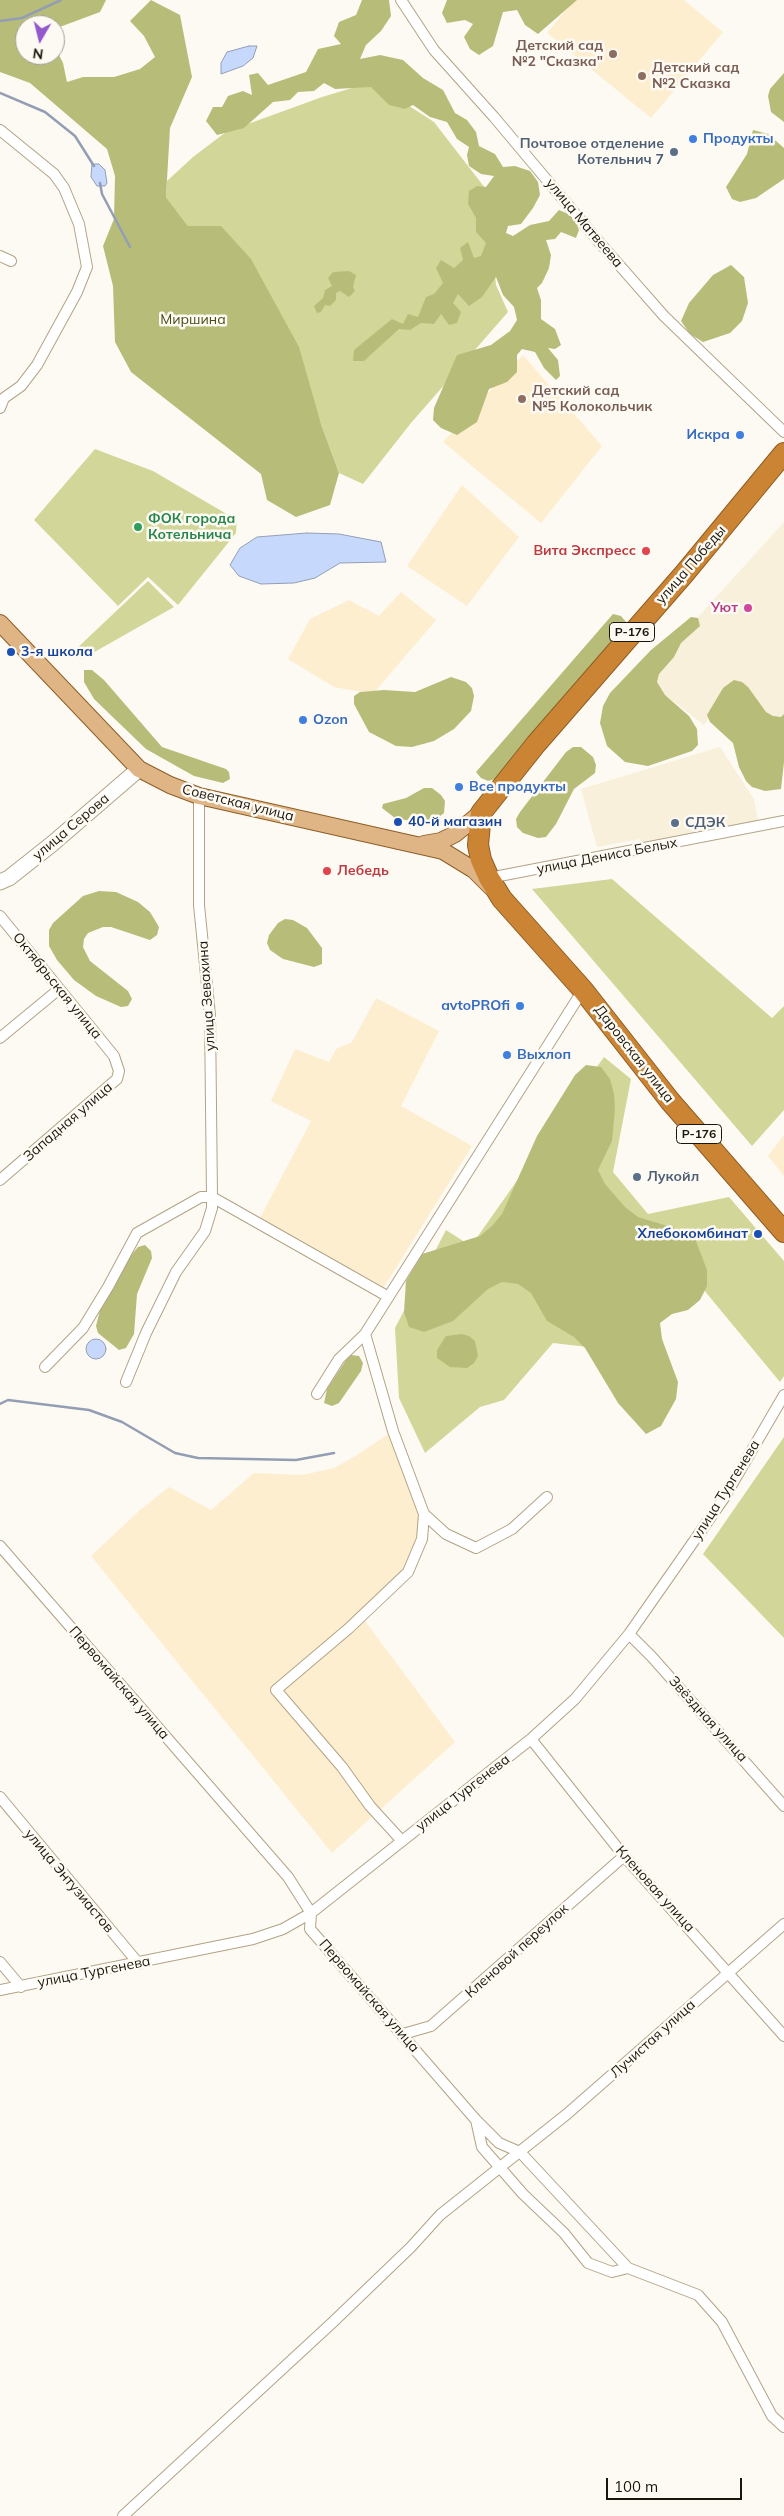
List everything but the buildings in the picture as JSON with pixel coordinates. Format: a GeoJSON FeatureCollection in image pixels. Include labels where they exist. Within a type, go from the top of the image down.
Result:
{"type":"FeatureCollection","features":[{"type":"Feature","properties":{"kind":"highway","name":"улица Победы"},"geometry":{"type":"LineString","coordinates":[[481,813],[536,744],[684,574],[784,453]]}},
{"type":"Feature","properties":{"kind":"highway","name":"Даровская улица"},"geometry":{"type":"LineString","coordinates":[[481,813],[478,845],[481,860],[502,899],[583,990],[670,1101],[784,1232]]}},
{"type":"Feature","properties":{"kind":"main road","name":"Советская улица"},"geometry":{"type":"LineString","coordinates":[[0,623],[139,769],[170,785],[199,796],[419,845],[443,851],[458,858]]}},
{"type":"Feature","properties":{"kind":"main road","name":"улица Победы"},"geometry":{"type":"LineString","coordinates":[[455,834],[481,813]]}},
{"type":"Feature","properties":{"kind":"main road","name":"Советская улица"},"geometry":{"type":"LineString","coordinates":[[419,845],[441,841],[455,834]]}},
{"type":"Feature","properties":{"kind":"main road","name":"Даровская улица"},"geometry":{"type":"LineString","coordinates":[[458,858],[474,870],[502,899]]}},
{"type":"Feature","properties":{"kind":"street","name":"улица Матвеева"},"geometry":{"type":"LineString","coordinates":[[401,0],[434,50],[494,116],[599,242],[664,316],[784,432]]}},
{"type":"Feature","properties":{"kind":"street"},"geometry":{"type":"LineString","coordinates":[[0,130],[54,174],[64,188],[79,224],[87,267],[77,292],[37,365],[20,386],[2,401]]}},
{"type":"Feature","properties":{"kind":"street"},"geometry":{"type":"LineString","coordinates":[[0,256],[11,261]]}},
{"type":"Feature","properties":{"kind":"street","name":"улица Серова"},"geometry":{"type":"LineString","coordinates":[[0,882],[9,878],[52,844],[139,769]]}},
{"type":"Feature","properties":{"kind":"street","name":"улица Зевахина"},"geometry":{"type":"LineString","coordinates":[[126,1382],[146,1333],[176,1272],[204,1231],[212,1208],[210,1015],[199,905],[199,796]]}},
{"type":"Feature","properties":{"kind":"street","name":"улица Дениса Белых"},"geometry":{"type":"LineString","coordinates":[[489,878],[784,821]]}},
{"type":"Feature","properties":{"kind":"street","name":"Октябрьская улица"},"geometry":{"type":"LineString","coordinates":[[0,916],[58,990],[114,1056]]}},
{"type":"Feature","properties":{"kind":"street"},"geometry":{"type":"LineString","coordinates":[[0,1038],[58,990]]}},
{"type":"Feature","properties":{"kind":"street"},"geometry":{"type":"LineString","coordinates":[[317,1394],[340,1359],[365,1334],[387,1296],[583,990]]}},
{"type":"Feature","properties":{"kind":"street","name":"Западная улица"},"geometry":{"type":"LineString","coordinates":[[0,1180],[117,1079],[118,1064],[114,1056]]}},
{"type":"Feature","properties":{"kind":"street"},"geometry":{"type":"LineString","coordinates":[[45,1367],[84,1328],[137,1232],[201,1197],[212,1197],[387,1296]]}},
{"type":"Feature","properties":{"kind":"street"},"geometry":{"type":"LineString","coordinates":[[365,1334],[393,1431],[424,1514],[422,1539],[408,1572],[348,1629],[276,1690],[342,1767],[370,1806],[402,1841]]}},
{"type":"Feature","properties":{"kind":"street","name":"улица Тургенева"},"geometry":{"type":"LineString","coordinates":[[0,1990],[253,1940],[283,1930],[311,1913],[531,1739],[575,1699],[629,1634],[724,1498],[784,1395]]}},
{"type":"Feature","properties":{"kind":"street"},"geometry":{"type":"LineString","coordinates":[[424,1514],[446,1534],[476,1548],[512,1529],[547,1497]]}},
{"type":"Feature","properties":{"kind":"street","name":"Первомайская улица"},"geometry":{"type":"LineString","coordinates":[[0,1546],[288,1877],[311,1913],[310,1929],[476,2120],[499,2142],[520,2152],[628,2268]]}},
{"type":"Feature","properties":{"kind":"street","name":"Звёздная улица"},"geometry":{"type":"LineString","coordinates":[[629,1634],[652,1657],[784,1806]]}},
{"type":"Feature","properties":{"kind":"street","name":"Кленовая улица"},"geometry":{"type":"LineString","coordinates":[[531,1739],[624,1856],[784,2036]]}},
{"type":"Feature","properties":{"kind":"street","name":"улица Энтузиастов"},"geometry":{"type":"LineString","coordinates":[[0,1798],[139,1964]]}},
{"type":"Feature","properties":{"kind":"street","name":"Кленовой переулок"},"geometry":{"type":"LineString","coordinates":[[403,2034],[431,2026],[624,1856]]}},
{"type":"Feature","properties":{"kind":"street","name":"Лучистая улица"},"geometry":{"type":"LineString","coordinates":[[123,2516],[411,2248],[440,2215],[520,2152],[784,1924]]}},
{"type":"Feature","properties":{"kind":"street"},"geometry":{"type":"LineString","coordinates":[[0,1962],[21,1987]]}},
{"type":"Feature","properties":{"kind":"street"},"geometry":{"type":"LineString","coordinates":[[476,2120],[482,2147],[564,2233],[588,2263],[612,2272],[628,2268],[698,2295],[722,2322],[772,2416],[784,2427]]}},
{"type":"Feature","properties":{"kind":"shaded area","name":"Детский сад №2 Сказка"},"geometry":{"type":"Polygon","coordinates":[[[574,0],[684,0],[723,32],[651,118],[547,33],[574,0]]]}},
{"type":"Feature","properties":{"kind":"shaded area","name":"Детский сад №5 Колокольчик"},"geometry":{"type":"Polygon","coordinates":[[[523,355],[602,446],[541,523],[443,442],[523,355]]]}},
{"type":"Feature","properties":{"kind":"shaded area"},"geometry":{"type":"Polygon","coordinates":[[[462,485],[519,537],[467,606],[407,566],[462,485]]]}},
{"type":"Feature","properties":{"kind":"shaded area"},"geometry":{"type":"Polygon","coordinates":[[[784,522],[784,722],[781,726],[734,686],[704,725],[643,678],[784,522]]]}},
{"type":"Feature","properties":{"kind":"shaded area"},"geometry":{"type":"Polygon","coordinates":[[[401,592],[436,620],[373,694],[334,687],[288,659],[310,619],[349,600],[379,616],[401,592]]]}},
{"type":"Feature","properties":{"kind":"shaded area"},"geometry":{"type":"Polygon","coordinates":[[[720,747],[754,799],[758,820],[642,845],[640,839],[597,847],[581,789],[720,747]]]}},
{"type":"Feature","properties":{"kind":"shaded area"},"geometry":{"type":"Polygon","coordinates":[[[376,998],[439,1031],[401,1106],[472,1146],[384,1287],[260,1218],[311,1121],[271,1101],[295,1049],[329,1062],[336,1049],[352,1042],[376,998]]]}},
{"type":"Feature","properties":{"kind":"shaded area"},"geometry":{"type":"Polygon","coordinates":[[[784,1135],[784,1176],[768,1156],[784,1135]]]}},
{"type":"Feature","properties":{"kind":"shaded area"},"geometry":{"type":"Polygon","coordinates":[[[393,1431],[424,1514],[408,1572],[362,1617],[455,1742],[332,1853],[91,1556],[140,1510],[169,1487],[211,1510],[254,1473],[302,1475],[334,1468],[393,1431]]]}},
{"type":"Feature","properties":{"kind":"green space","name":"Миршина"},"geometry":{"type":"Polygon","coordinates":[[[0,0],[106,0],[100,12],[65,25],[65,15],[15,15],[15,65],[63,65],[67,82],[83,77],[114,77],[140,69],[155,57],[144,36],[130,21],[151,0],[180,15],[192,77],[170,128],[166,197],[188,226],[221,226],[251,259],[299,347],[321,424],[339,473],[330,505],[296,517],[267,500],[261,474],[131,372],[115,342],[113,286],[103,246],[114,219],[115,176],[107,149],[30,83],[0,72],[0,0]]]}},
{"type":"Feature","properties":{"kind":"green space"},"geometry":{"type":"Polygon","coordinates":[[[362,0],[389,0],[391,16],[381,31],[366,45],[360,59],[380,55],[403,60],[423,78],[443,90],[455,113],[467,120],[476,132],[479,146],[495,154],[503,167],[515,166],[530,171],[538,182],[540,195],[533,208],[521,224],[508,226],[506,233],[513,236],[530,225],[549,221],[559,210],[573,216],[579,230],[576,238],[561,232],[555,239],[546,240],[551,255],[549,268],[542,283],[537,288],[541,300],[541,319],[555,329],[561,345],[555,349],[548,348],[558,360],[560,376],[556,380],[544,368],[535,352],[522,349],[517,355],[517,372],[507,382],[489,389],[477,422],[457,435],[441,428],[433,420],[434,408],[457,355],[491,345],[510,331],[517,320],[514,307],[503,295],[496,277],[482,297],[469,306],[458,294],[453,303],[461,312],[457,323],[449,325],[441,314],[434,324],[421,323],[410,330],[399,329],[364,361],[353,361],[354,350],[392,319],[403,324],[408,314],[418,317],[426,297],[434,294],[443,283],[436,268],[441,260],[454,268],[463,260],[460,248],[468,242],[474,258],[481,256],[486,243],[476,232],[476,218],[468,204],[469,191],[477,186],[486,187],[494,176],[481,174],[469,166],[467,155],[469,147],[457,139],[447,122],[430,117],[413,105],[405,109],[389,105],[371,87],[335,89],[324,83],[314,91],[298,92],[290,100],[273,102],[244,128],[217,135],[206,121],[213,107],[222,107],[228,96],[243,91],[252,95],[249,75],[258,73],[268,85],[306,72],[318,49],[341,44],[334,36],[339,22],[356,15],[362,0]]]}},
{"type":"Feature","properties":{"kind":"green space"},"geometry":{"type":"Polygon","coordinates":[[[447,0],[577,0],[538,34],[525,25],[517,10],[503,12],[493,46],[479,55],[470,49],[464,37],[473,24],[465,20],[447,23],[442,13],[447,0]]]}},
{"type":"Feature","properties":{"kind":"green space"},"geometry":{"type":"Polygon","coordinates":[[[784,73],[784,122],[771,112],[768,96],[770,89],[784,73]]]}},
{"type":"Feature","properties":{"kind":"green space"},"geometry":{"type":"Polygon","coordinates":[[[372,82],[434,122],[485,188],[496,285],[508,312],[411,423],[363,484],[339,473],[321,424],[221,226],[188,226],[166,197],[167,181],[193,157],[226,132],[322,97],[372,82]]]}},
{"type":"Feature","properties":{"kind":"green space"},"geometry":{"type":"Polygon","coordinates":[[[753,130],[768,134],[784,148],[784,179],[756,198],[740,202],[732,199],[726,187],[747,154],[753,130]]]}},
{"type":"Feature","properties":{"kind":"green space"},"geometry":{"type":"Polygon","coordinates":[[[731,265],[744,277],[748,303],[742,321],[730,333],[703,342],[690,334],[681,321],[689,303],[713,275],[731,265]]]}},
{"type":"Feature","properties":{"kind":"green space"},"geometry":{"type":"Polygon","coordinates":[[[349,271],[356,275],[353,287],[355,291],[349,297],[340,291],[336,293],[336,300],[330,306],[325,305],[321,312],[317,313],[314,306],[323,298],[325,290],[332,286],[328,278],[333,272],[349,271]]]}},
{"type":"Feature","properties":{"kind":"green space","name":"ФОК города Котельнича"},"geometry":{"type":"Polygon","coordinates":[[[95,449],[153,471],[237,520],[236,533],[178,605],[148,577],[118,606],[34,520],[95,449]]]}},
{"type":"Feature","properties":{"kind":"green space"},"geometry":{"type":"Polygon","coordinates":[[[148,581],[174,607],[82,659],[74,651],[148,581]]]}},
{"type":"Feature","properties":{"kind":"green space"},"geometry":{"type":"Polygon","coordinates":[[[613,614],[621,616],[626,622],[627,629],[496,779],[488,781],[481,778],[476,772],[613,614]]]}},
{"type":"Feature","properties":{"kind":"green space"},"geometry":{"type":"Polygon","coordinates":[[[691,617],[698,618],[700,626],[681,643],[674,657],[659,674],[657,682],[665,695],[689,716],[697,729],[698,745],[692,751],[648,766],[625,762],[607,746],[600,723],[603,706],[610,693],[651,650],[691,617]]]}},
{"type":"Feature","properties":{"kind":"green space"},"geometry":{"type":"Polygon","coordinates":[[[84,670],[92,670],[104,680],[162,747],[226,769],[229,772],[230,779],[223,783],[194,776],[146,749],[94,699],[84,682],[84,670]]]}},
{"type":"Feature","properties":{"kind":"green space"},"geometry":{"type":"Polygon","coordinates":[[[451,677],[466,682],[472,688],[474,696],[471,711],[454,729],[434,741],[412,747],[396,746],[369,732],[354,704],[354,696],[360,692],[384,690],[415,692],[451,677]]]}},
{"type":"Feature","properties":{"kind":"green space"},"geometry":{"type":"Polygon","coordinates":[[[734,680],[742,682],[748,687],[766,712],[773,716],[781,717],[784,714],[784,762],[781,789],[765,791],[752,787],[746,781],[739,767],[733,743],[710,722],[707,715],[723,688],[734,680]]]}},
{"type":"Feature","properties":{"kind":"green space"},"geometry":{"type":"Polygon","coordinates":[[[573,747],[581,747],[593,757],[596,765],[595,773],[574,789],[556,824],[546,837],[538,838],[523,833],[517,827],[516,819],[520,812],[566,752],[573,747]]]}},
{"type":"Feature","properties":{"kind":"green space"},"geometry":{"type":"Polygon","coordinates":[[[424,788],[432,788],[445,801],[444,813],[435,820],[416,822],[395,818],[382,808],[383,804],[406,798],[424,788]]]}},
{"type":"Feature","properties":{"kind":"green space"},"geometry":{"type":"Polygon","coordinates":[[[612,879],[772,1018],[784,1006],[784,1110],[752,1146],[532,889],[612,879]]]}},
{"type":"Feature","properties":{"kind":"green space"},"geometry":{"type":"Polygon","coordinates":[[[99,891],[116,892],[138,902],[150,912],[159,927],[157,935],[150,940],[111,927],[103,927],[88,933],[84,939],[83,947],[90,961],[128,991],[132,999],[128,1006],[121,1007],[96,996],[74,980],[57,960],[49,946],[49,930],[53,923],[83,896],[99,891]]]}},
{"type":"Feature","properties":{"kind":"green space"},"geometry":{"type":"Polygon","coordinates":[[[285,919],[293,920],[307,928],[322,948],[322,964],[314,967],[283,959],[270,950],[267,943],[269,935],[278,923],[285,919]]]}},
{"type":"Feature","properties":{"kind":"green space"},"geometry":{"type":"Polygon","coordinates":[[[604,1057],[631,1079],[613,1172],[648,1214],[729,1197],[784,1261],[784,1376],[780,1382],[689,1272],[588,1347],[553,1343],[504,1400],[480,1407],[425,1453],[399,1398],[395,1328],[446,1230],[471,1246],[604,1057]]]}},
{"type":"Feature","properties":{"kind":"green space"},"geometry":{"type":"Polygon","coordinates":[[[586,1065],[601,1067],[610,1079],[614,1094],[615,1109],[612,1141],[598,1170],[605,1184],[625,1207],[638,1217],[684,1231],[696,1241],[707,1270],[707,1286],[700,1300],[688,1310],[672,1314],[660,1323],[662,1339],[678,1382],[676,1399],[661,1426],[646,1434],[618,1403],[585,1348],[574,1337],[547,1321],[531,1293],[518,1284],[502,1282],[488,1289],[453,1321],[424,1332],[409,1327],[404,1312],[406,1281],[422,1254],[480,1236],[502,1214],[537,1136],[575,1075],[586,1065]]]}},
{"type":"Feature","properties":{"kind":"green space"},"geometry":{"type":"Polygon","coordinates":[[[145,1245],[151,1251],[152,1258],[137,1294],[134,1334],[126,1348],[119,1350],[98,1333],[96,1326],[100,1310],[128,1259],[138,1247],[145,1245]]]}},
{"type":"Feature","properties":{"kind":"green space"},"geometry":{"type":"Polygon","coordinates":[[[462,1334],[469,1336],[475,1341],[478,1356],[474,1363],[467,1368],[450,1367],[437,1358],[437,1350],[446,1336],[462,1334]]]}},
{"type":"Feature","properties":{"kind":"green space"},"geometry":{"type":"Polygon","coordinates":[[[351,1355],[359,1356],[363,1363],[361,1371],[339,1403],[332,1406],[324,1403],[327,1389],[351,1355]]]}},
{"type":"Feature","properties":{"kind":"green space"},"geometry":{"type":"Polygon","coordinates":[[[784,1437],[784,1638],[703,1554],[784,1437]]]}},
{"type":"Feature","properties":{"kind":"water"},"geometry":{"type":"Polygon","coordinates":[[[249,46],[257,46],[253,58],[243,66],[221,74],[221,63],[227,52],[249,46]]]}},
{"type":"Feature","properties":{"kind":"water"},"geometry":{"type":"Polygon","coordinates":[[[92,164],[99,164],[105,170],[107,183],[105,186],[97,186],[91,177],[92,164]]]}},
{"type":"Feature","properties":{"kind":"water"},"geometry":{"type":"Polygon","coordinates":[[[307,533],[339,534],[381,542],[386,562],[340,563],[315,578],[294,583],[261,584],[239,576],[230,565],[240,548],[257,537],[307,533]]]}},
{"type":"Feature","properties":{"kind":"water"},"geometry":{"type":"Polygon","coordinates":[[[96,1339],[103,1342],[106,1349],[103,1356],[96,1359],[89,1356],[86,1349],[89,1342],[96,1339]]]}},
{"type":"Feature","properties":{"kind":"waterway"},"geometry":{"type":"LineString","coordinates":[[0,21],[22,18],[61,0]]}},
{"type":"Feature","properties":{"kind":"waterway"},"geometry":{"type":"LineString","coordinates":[[0,93],[45,112],[75,136],[94,166]]}},
{"type":"Feature","properties":{"kind":"waterway"},"geometry":{"type":"LineString","coordinates":[[100,183],[102,194],[130,247]]}},
{"type":"Feature","properties":{"kind":"waterway"},"geometry":{"type":"LineString","coordinates":[[0,1404],[8,1400],[89,1410],[122,1422],[175,1453],[198,1458],[296,1460],[334,1453]]}},
{"type":"Feature","properties":{"kind":"place","name":"Детский сад №2 \"Сказка\""},"geometry":{"type":"Point","coordinates":[613,54]}},
{"type":"Feature","properties":{"kind":"place","name":"Детский сад №2 Сказка"},"geometry":{"type":"Point","coordinates":[642,76]}},
{"type":"Feature","properties":{"kind":"place","name":"Продукты"},"geometry":{"type":"Point","coordinates":[693,139]}},
{"type":"Feature","properties":{"kind":"place","name":"Почтовое отделение Котельнич 7"},"geometry":{"type":"Point","coordinates":[674,152]}},
{"type":"Feature","properties":{"kind":"place","name":"Детский сад №5 Колокольчик"},"geometry":{"type":"Point","coordinates":[522,399]}},
{"type":"Feature","properties":{"kind":"place","name":"Искра"},"geometry":{"type":"Point","coordinates":[740,435]}},
{"type":"Feature","properties":{"kind":"place","name":"ФОК города Котельнича"},"geometry":{"type":"Point","coordinates":[138,527]}},
{"type":"Feature","properties":{"kind":"place","name":"Вита Экспресс"},"geometry":{"type":"Point","coordinates":[646,551]}},
{"type":"Feature","properties":{"kind":"place","name":"Уют"},"geometry":{"type":"Point","coordinates":[748,608]}},
{"type":"Feature","properties":{"kind":"place","name":"3-я школа"},"geometry":{"type":"Point","coordinates":[11,652]}},
{"type":"Feature","properties":{"kind":"place","name":"Ozon"},"geometry":{"type":"Point","coordinates":[303,720]}},
{"type":"Feature","properties":{"kind":"place","name":"Все продукты"},"geometry":{"type":"Point","coordinates":[459,787]}},
{"type":"Feature","properties":{"kind":"place","name":"40-й магазин"},"geometry":{"type":"Point","coordinates":[398,822]}},
{"type":"Feature","properties":{"kind":"place","name":"СДЭК"},"geometry":{"type":"Point","coordinates":[675,823]}},
{"type":"Feature","properties":{"kind":"place","name":"Лебедь"},"geometry":{"type":"Point","coordinates":[327,871]}},
{"type":"Feature","properties":{"kind":"place","name":"avtoPROfi"},"geometry":{"type":"Point","coordinates":[520,1006]}},
{"type":"Feature","properties":{"kind":"place","name":"Выхлоп"},"geometry":{"type":"Point","coordinates":[507,1055]}},
{"type":"Feature","properties":{"kind":"place","name":"Лукойл"},"geometry":{"type":"Point","coordinates":[637,1177]}},
{"type":"Feature","properties":{"kind":"place","name":"Хлебокомбинат"},"geometry":{"type":"Point","coordinates":[758,1234]}}]}
